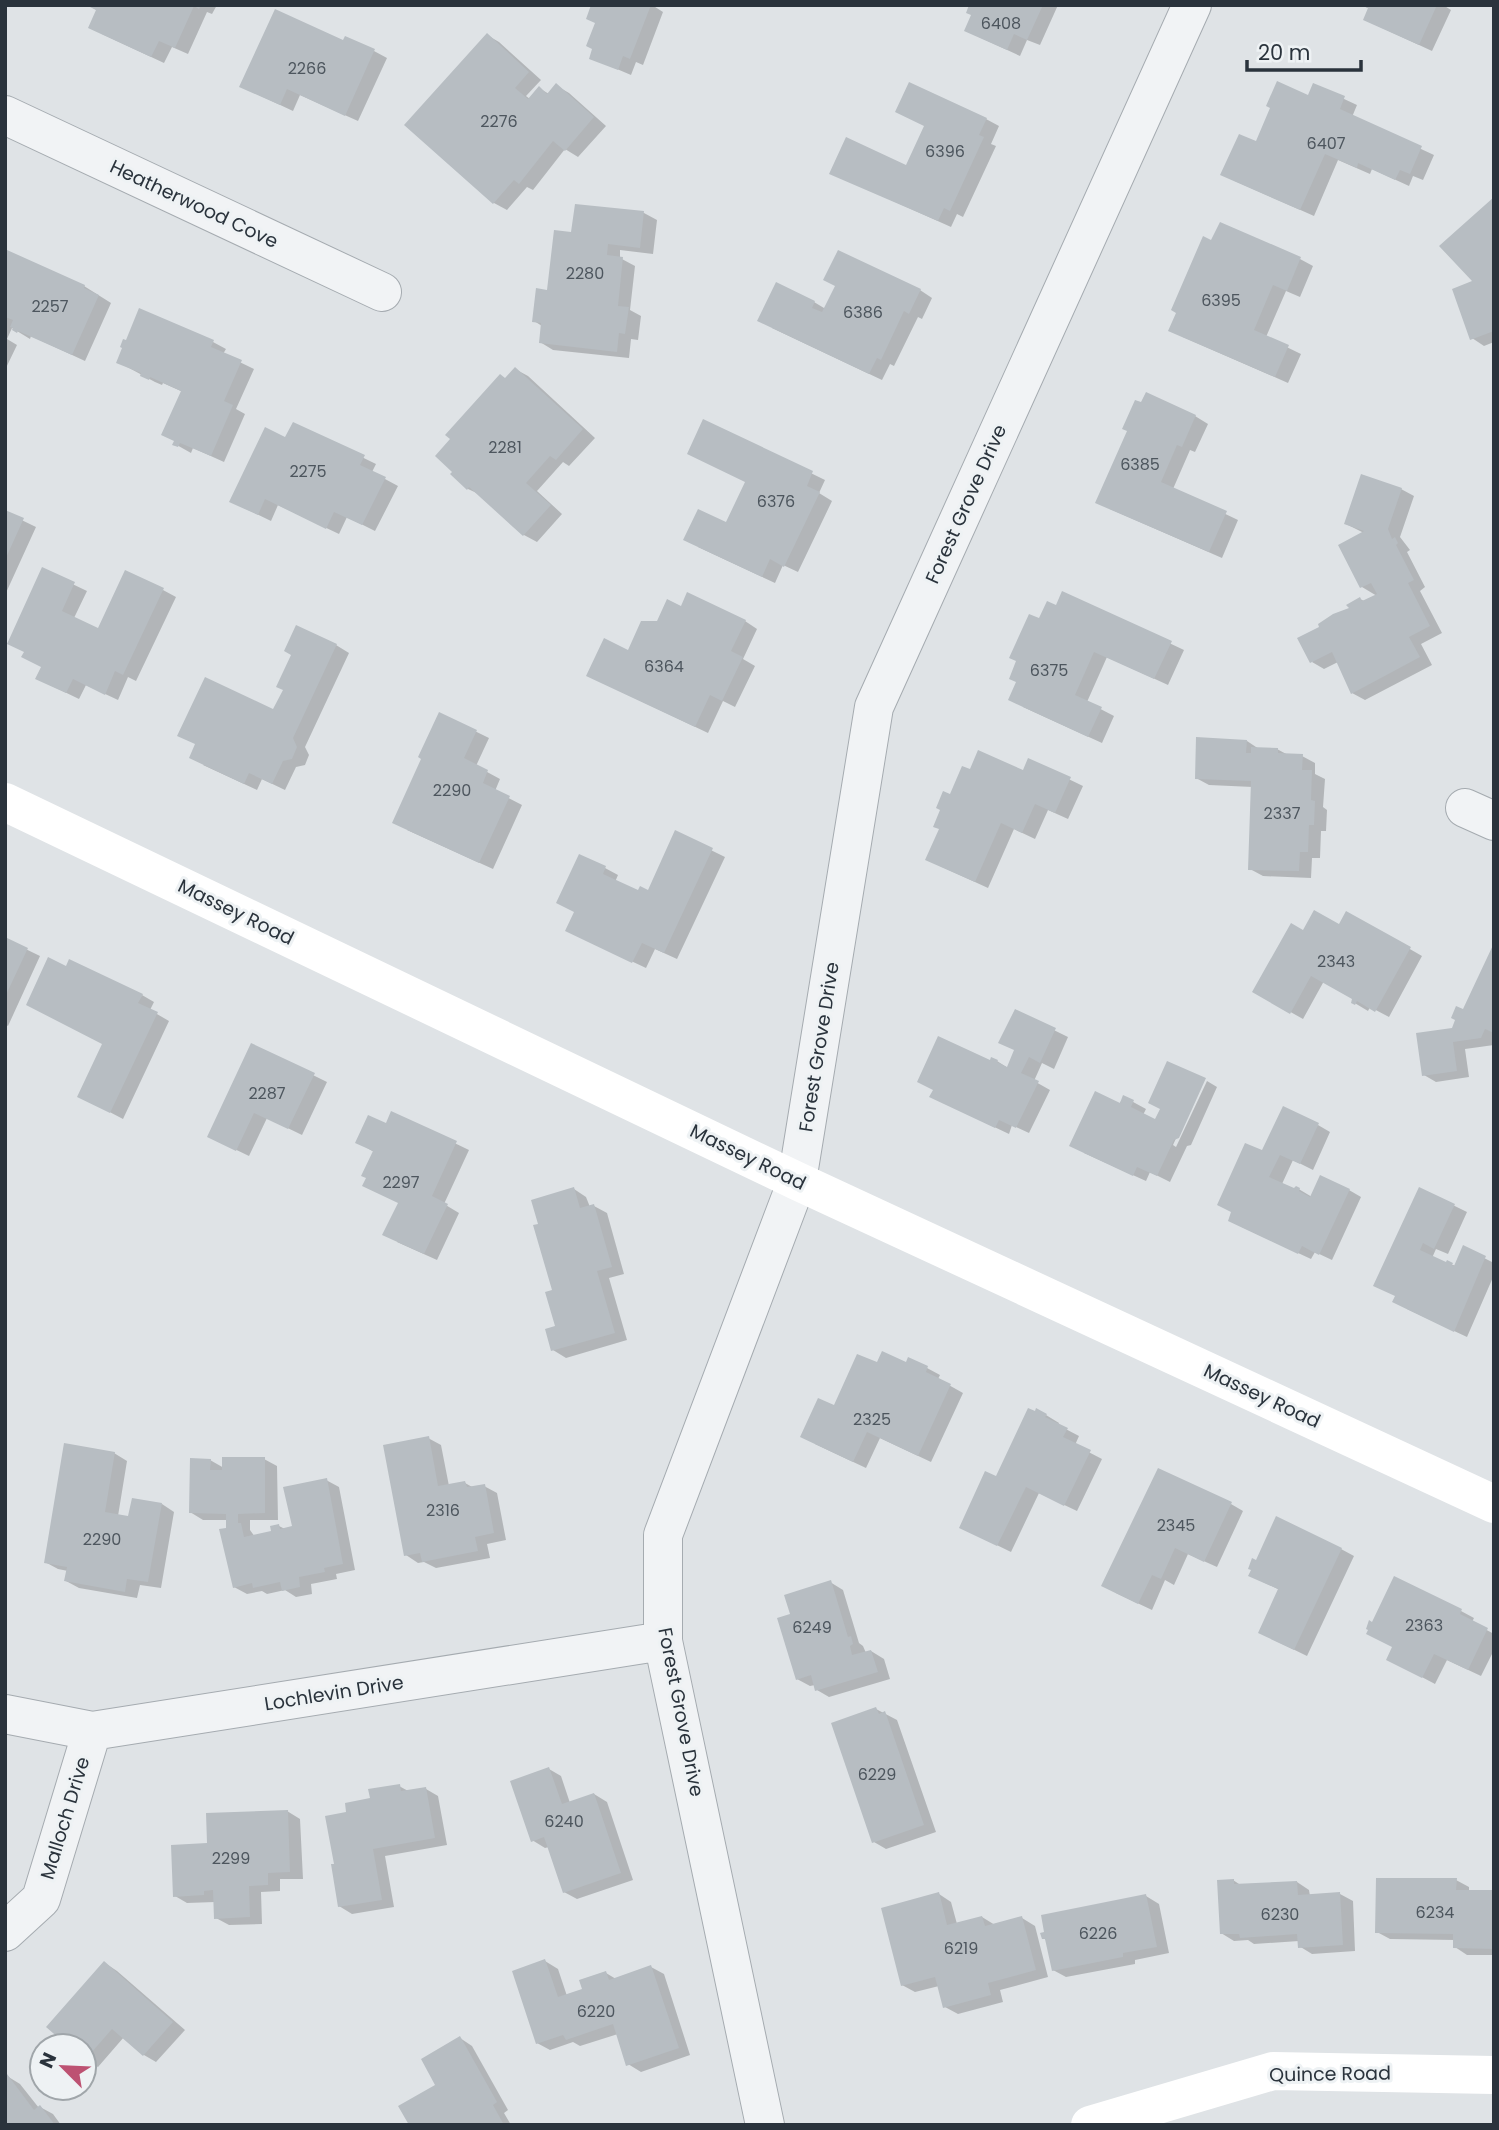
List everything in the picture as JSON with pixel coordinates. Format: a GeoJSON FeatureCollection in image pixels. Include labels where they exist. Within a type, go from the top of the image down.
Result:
{"type":"FeatureCollection","features":[{"type":"Feature","properties":{"kind":"street","name":"Forest Grove Drive"},"geometry":{"type":"LineString","coordinates":[[765,2125],[663,1641],[663,1535],[797,1181],[874,707],[1192,5]]}},
{"type":"Feature","properties":{"kind":"street","name":"Heatherwood Cove"},"geometry":{"type":"LineString","coordinates":[[5,115],[382,292]]}},
{"type":"Feature","properties":{"kind":"street","name":"Massey Road"},"geometry":{"type":"LineString","coordinates":[[5,802],[797,1181],[1494,1504]]}},
{"type":"Feature","properties":{"kind":"street","name":"Lochlevin Drive"},"geometry":{"type":"LineString","coordinates":[[5,1714],[92,1731],[663,1641]]}},
{"type":"Feature","properties":{"kind":"street","name":"Malloch Drive"},"geometry":{"type":"LineString","coordinates":[[5,1932],[41,1899],[92,1731]]}},
{"type":"Feature","properties":{"kind":"street","name":"Quince Road"},"geometry":{"type":"LineString","coordinates":[[1090,2125],[1273,2071],[1494,2075]]}},
{"type":"Feature","properties":{"kind":"building"},"geometry":{"type":"Polygon","coordinates":[[[86,5],[201,5],[199,9],[194,6],[175,48],[159,41],[151,57],[88,28],[96,10],[86,5]]]}},
{"type":"Feature","properties":{"kind":"building"},"geometry":{"type":"Polygon","coordinates":[[[591,5],[651,5],[630,59],[623,56],[618,70],[589,59],[592,49],[586,46],[595,23],[586,19],[591,5]]]}},
{"type":"Feature","properties":{"kind":"building"},"geometry":{"type":"Polygon","coordinates":[[[969,5],[1043,5],[1027,40],[1014,34],[1007,50],[964,31],[971,15],[966,13],[969,5]]]}},
{"type":"Feature","properties":{"kind":"building"},"geometry":{"type":"Polygon","coordinates":[[[1361,5],[1437,5],[1419,45],[1363,20],[1368,8],[1361,5]]]}},
{"type":"Feature","properties":{"kind":"building"},"geometry":{"type":"Polygon","coordinates":[[[275,9],[343,40],[345,36],[375,49],[345,116],[287,89],[280,105],[239,87],[275,9]]]}},
{"type":"Feature","properties":{"kind":"building"},"geometry":{"type":"Polygon","coordinates":[[[487,33],[529,72],[515,88],[528,99],[539,86],[547,94],[556,83],[594,117],[565,151],[553,141],[519,184],[514,180],[493,204],[404,125],[487,33]]]}},
{"type":"Feature","properties":{"kind":"building"},"geometry":{"type":"Polygon","coordinates":[[[1277,81],[1308,95],[1313,83],[1345,96],[1340,109],[1422,146],[1410,174],[1400,170],[1395,180],[1358,163],[1357,168],[1325,154],[1300,210],[1220,175],[1239,134],[1256,141],[1270,108],[1266,106],[1277,81]]]}},
{"type":"Feature","properties":{"kind":"building"},"geometry":{"type":"Polygon","coordinates":[[[909,82],[987,118],[979,135],[984,137],[950,211],[944,208],[938,221],[829,174],[846,137],[906,165],[924,126],[895,112],[909,82]]]}},
{"type":"Feature","properties":{"kind":"building"},"geometry":{"type":"Polygon","coordinates":[[[1494,197],[1494,331],[1470,340],[1452,289],[1472,281],[1439,246],[1494,197]]]}},
{"type":"Feature","properties":{"kind":"building"},"geometry":{"type":"Polygon","coordinates":[[[575,204],[644,211],[640,248],[608,244],[607,255],[623,257],[618,306],[629,307],[625,334],[619,333],[617,352],[539,343],[541,323],[532,322],[536,288],[547,290],[554,230],[571,232],[575,204]]]}},
{"type":"Feature","properties":{"kind":"building"},"geometry":{"type":"Polygon","coordinates":[[[1220,222],[1301,257],[1287,291],[1273,285],[1254,330],[1289,345],[1275,377],[1168,331],[1176,313],[1171,310],[1203,236],[1211,240],[1220,222]]]}},
{"type":"Feature","properties":{"kind":"building"},"geometry":{"type":"Polygon","coordinates":[[[7,250],[85,285],[84,288],[99,295],[72,355],[18,331],[17,333],[10,327],[13,320],[5,317],[7,250]]]}},
{"type":"Feature","properties":{"kind":"building"},"geometry":{"type":"Polygon","coordinates":[[[838,250],[921,289],[909,314],[904,311],[881,360],[877,358],[869,374],[757,321],[776,282],[815,301],[812,308],[822,312],[835,286],[823,280],[838,250]]]}},
{"type":"Feature","properties":{"kind":"building"},"geometry":{"type":"Polygon","coordinates":[[[139,308],[214,340],[211,347],[242,360],[224,401],[233,405],[211,456],[180,443],[178,447],[172,445],[174,441],[161,435],[181,391],[150,377],[149,380],[140,376],[141,373],[116,363],[123,339],[126,340],[139,308]]]}},
{"type":"Feature","properties":{"kind":"building"},"geometry":{"type":"Polygon","coordinates":[[[515,367],[583,429],[556,460],[550,456],[526,483],[551,505],[523,536],[469,487],[467,490],[435,456],[450,439],[445,435],[500,374],[505,378],[515,367]]]}},
{"type":"Feature","properties":{"kind":"building"},"geometry":{"type":"Polygon","coordinates":[[[1146,392],[1196,415],[1182,447],[1177,445],[1161,482],[1227,511],[1209,552],[1095,503],[1127,431],[1122,429],[1135,400],[1141,402],[1146,392]]]}},
{"type":"Feature","properties":{"kind":"building"},"geometry":{"type":"Polygon","coordinates":[[[703,419],[813,471],[807,486],[820,492],[784,567],[770,559],[762,577],[683,540],[698,509],[726,522],[745,482],[687,454],[703,419]]]}},
{"type":"Feature","properties":{"kind":"building"},"geometry":{"type":"Polygon","coordinates":[[[293,422],[365,455],[360,465],[386,477],[362,525],[334,512],[326,529],[265,499],[258,515],[229,502],[265,427],[285,437],[293,422]]]}},
{"type":"Feature","properties":{"kind":"building"},"geometry":{"type":"Polygon","coordinates":[[[1361,474],[1402,488],[1388,529],[1392,539],[1395,537],[1398,543],[1396,545],[1414,580],[1408,583],[1430,626],[1409,637],[1420,657],[1351,694],[1332,652],[1310,663],[1297,638],[1319,627],[1318,624],[1333,614],[1349,608],[1346,605],[1360,597],[1362,601],[1377,594],[1371,583],[1360,588],[1338,545],[1364,531],[1344,524],[1361,474]]]}},
{"type":"Feature","properties":{"kind":"building"},"geometry":{"type":"Polygon","coordinates":[[[5,510],[24,518],[5,560],[5,510]]]}},
{"type":"Feature","properties":{"kind":"building"},"geometry":{"type":"Polygon","coordinates":[[[42,567],[75,582],[62,611],[98,628],[125,570],[164,588],[123,675],[115,671],[105,695],[73,679],[66,693],[35,679],[41,667],[21,657],[24,652],[7,644],[42,567]]]}},
{"type":"Feature","properties":{"kind":"building"},"geometry":{"type":"Polygon","coordinates":[[[1062,591],[1172,641],[1154,679],[1094,652],[1075,695],[1102,707],[1088,737],[1008,700],[1016,682],[1009,679],[1016,661],[1009,658],[1029,614],[1039,618],[1047,601],[1056,605],[1062,591]]]}},
{"type":"Feature","properties":{"kind":"building"},"geometry":{"type":"Polygon","coordinates":[[[687,592],[746,620],[731,651],[743,657],[722,701],[710,695],[695,727],[586,676],[604,638],[628,650],[641,621],[657,621],[667,599],[681,606],[687,592]]]}},
{"type":"Feature","properties":{"kind":"building"},"geometry":{"type":"Polygon","coordinates":[[[296,625],[337,644],[293,738],[297,747],[292,759],[283,761],[272,784],[249,773],[244,784],[189,758],[195,744],[177,736],[205,677],[273,709],[283,690],[276,687],[291,655],[284,651],[296,625]]]}},
{"type":"Feature","properties":{"kind":"building"},"geometry":{"type":"Polygon","coordinates":[[[439,712],[477,730],[464,758],[488,770],[483,783],[510,796],[479,863],[392,823],[439,712]]]}},
{"type":"Feature","properties":{"kind":"building"},"geometry":{"type":"Polygon","coordinates":[[[1196,737],[1247,740],[1246,753],[1251,753],[1251,747],[1278,748],[1278,753],[1303,754],[1302,770],[1312,770],[1311,800],[1315,801],[1314,825],[1309,825],[1308,852],[1300,852],[1299,871],[1248,870],[1251,781],[1195,779],[1196,737]]]}},
{"type":"Feature","properties":{"kind":"building"},"geometry":{"type":"Polygon","coordinates":[[[978,750],[1023,770],[1028,758],[1071,777],[1055,813],[1035,804],[1022,833],[1001,823],[975,882],[925,860],[939,829],[933,827],[940,810],[936,808],[943,791],[950,794],[962,766],[970,769],[978,750]]]}},
{"type":"Feature","properties":{"kind":"building"},"geometry":{"type":"Polygon","coordinates":[[[675,830],[713,848],[664,953],[642,943],[632,963],[565,931],[574,912],[556,903],[579,854],[606,866],[603,874],[638,890],[640,886],[648,890],[675,830]]]}},
{"type":"Feature","properties":{"kind":"building"},"geometry":{"type":"Polygon","coordinates":[[[1314,910],[1339,924],[1346,911],[1411,947],[1375,1012],[1357,1001],[1355,1005],[1351,1003],[1352,999],[1311,976],[1290,1014],[1252,992],[1291,923],[1303,930],[1314,910]]]}},
{"type":"Feature","properties":{"kind":"building"},"geometry":{"type":"Polygon","coordinates":[[[5,937],[28,948],[5,997],[5,937]]]}},
{"type":"Feature","properties":{"kind":"building"},"geometry":{"type":"Polygon","coordinates":[[[1494,943],[1494,1033],[1485,1029],[1481,1038],[1453,1042],[1457,1071],[1422,1076],[1416,1033],[1452,1028],[1455,1020],[1451,1018],[1456,1006],[1463,1009],[1494,943]]]}},
{"type":"Feature","properties":{"kind":"building"},"geometry":{"type":"Polygon","coordinates":[[[48,957],[66,966],[69,959],[143,994],[138,1003],[158,1012],[110,1113],[77,1097],[102,1044],[26,1005],[48,957]]]}},
{"type":"Feature","properties":{"kind":"building"},"geometry":{"type":"Polygon","coordinates":[[[1015,1009],[1056,1028],[1040,1063],[1029,1057],[1021,1073],[1039,1081],[1016,1128],[999,1120],[995,1128],[929,1097],[933,1090],[917,1082],[938,1036],[990,1060],[991,1057],[998,1060],[997,1062],[1007,1067],[1014,1050],[998,1043],[1015,1009]]]}},
{"type":"Feature","properties":{"kind":"building"},"geometry":{"type":"Polygon","coordinates":[[[251,1043],[315,1073],[288,1129],[254,1113],[236,1151],[207,1137],[251,1043]]]}},
{"type":"Feature","properties":{"kind":"building"},"geometry":{"type":"Polygon","coordinates":[[[1167,1061],[1206,1078],[1179,1138],[1174,1140],[1157,1176],[1137,1167],[1133,1176],[1069,1146],[1095,1091],[1120,1103],[1123,1095],[1134,1100],[1131,1107],[1155,1119],[1160,1109],[1148,1103],[1167,1061]]]}},
{"type":"Feature","properties":{"kind":"building"},"geometry":{"type":"Polygon","coordinates":[[[1283,1106],[1319,1123],[1300,1164],[1280,1155],[1269,1177],[1294,1188],[1296,1186],[1310,1197],[1320,1175],[1350,1189],[1319,1255],[1302,1246],[1298,1254],[1228,1221],[1231,1212],[1217,1205],[1245,1143],[1262,1150],[1283,1106]]]}},
{"type":"Feature","properties":{"kind":"building"},"geometry":{"type":"Polygon","coordinates":[[[391,1111],[457,1141],[432,1196],[448,1204],[424,1254],[382,1235],[398,1203],[362,1186],[366,1178],[361,1176],[373,1151],[355,1143],[368,1115],[386,1123],[391,1111]]]}},
{"type":"Feature","properties":{"kind":"building"},"geometry":{"type":"Polygon","coordinates":[[[574,1187],[580,1208],[594,1204],[612,1267],[597,1271],[615,1333],[551,1351],[545,1329],[555,1326],[545,1292],[552,1290],[533,1225],[538,1224],[531,1200],[574,1187]]]}},
{"type":"Feature","properties":{"kind":"building"},"geometry":{"type":"Polygon","coordinates":[[[1419,1187],[1455,1204],[1434,1249],[1423,1243],[1420,1250],[1446,1262],[1447,1260],[1454,1266],[1463,1245],[1486,1256],[1454,1332],[1392,1302],[1395,1296],[1373,1286],[1419,1187]]]}},
{"type":"Feature","properties":{"kind":"building"},"geometry":{"type":"Polygon","coordinates":[[[882,1351],[906,1362],[908,1357],[928,1366],[926,1372],[951,1384],[918,1456],[867,1432],[853,1462],[800,1437],[818,1398],[834,1405],[857,1354],[877,1362],[882,1351]]]}},
{"type":"Feature","properties":{"kind":"building"},"geometry":{"type":"Polygon","coordinates":[[[1028,1408],[1035,1411],[1036,1408],[1047,1414],[1045,1417],[1068,1428],[1063,1437],[1091,1450],[1064,1506],[1026,1487],[997,1546],[959,1528],[985,1471],[996,1476],[1028,1408]]]}},
{"type":"Feature","properties":{"kind":"building"},"geometry":{"type":"Polygon","coordinates":[[[429,1436],[438,1486],[465,1481],[467,1487],[485,1484],[494,1533],[475,1537],[478,1551],[422,1562],[420,1553],[404,1556],[383,1445],[429,1436]]]}},
{"type":"Feature","properties":{"kind":"building"},"geometry":{"type":"Polygon","coordinates":[[[64,1443],[115,1452],[105,1512],[128,1516],[132,1498],[162,1503],[148,1582],[127,1579],[125,1592],[64,1581],[67,1567],[44,1563],[64,1443]]]}},
{"type":"Feature","properties":{"kind":"building"},"geometry":{"type":"Polygon","coordinates":[[[222,1457],[265,1457],[265,1513],[238,1514],[238,1523],[241,1523],[244,1537],[271,1531],[270,1526],[279,1524],[280,1529],[292,1526],[283,1487],[327,1478],[343,1564],[324,1568],[325,1572],[299,1577],[300,1587],[282,1591],[280,1582],[253,1588],[252,1583],[233,1588],[219,1529],[226,1528],[226,1514],[189,1513],[190,1458],[211,1459],[210,1470],[222,1470],[222,1457]]]}},
{"type":"Feature","properties":{"kind":"building"},"geometry":{"type":"Polygon","coordinates":[[[1158,1468],[1232,1502],[1204,1562],[1175,1548],[1161,1579],[1152,1575],[1138,1604],[1101,1586],[1158,1468]]]}},
{"type":"Feature","properties":{"kind":"building"},"geometry":{"type":"Polygon","coordinates":[[[1276,1516],[1342,1548],[1294,1650],[1258,1633],[1278,1589],[1248,1576],[1252,1558],[1256,1560],[1276,1516]]]}},
{"type":"Feature","properties":{"kind":"building"},"geometry":{"type":"Polygon","coordinates":[[[1394,1576],[1462,1609],[1460,1614],[1488,1628],[1468,1670],[1434,1654],[1422,1678],[1386,1660],[1392,1647],[1366,1634],[1366,1629],[1394,1576]]]}},
{"type":"Feature","properties":{"kind":"building"},"geometry":{"type":"Polygon","coordinates":[[[831,1580],[848,1637],[851,1636],[852,1655],[871,1650],[878,1672],[815,1691],[811,1675],[796,1680],[777,1618],[790,1614],[784,1595],[831,1580]]]}},
{"type":"Feature","properties":{"kind":"building"},"geometry":{"type":"Polygon","coordinates":[[[876,1707],[879,1714],[885,1711],[924,1825],[872,1843],[831,1723],[876,1707]]]}},
{"type":"Feature","properties":{"kind":"building"},"geometry":{"type":"Polygon","coordinates":[[[549,1767],[562,1804],[594,1793],[621,1873],[563,1893],[544,1837],[531,1842],[510,1781],[549,1767]]]}},
{"type":"Feature","properties":{"kind":"building"},"geometry":{"type":"Polygon","coordinates":[[[400,1784],[401,1791],[426,1787],[435,1838],[373,1849],[382,1900],[338,1907],[331,1864],[334,1864],[325,1816],[346,1812],[345,1803],[370,1798],[368,1789],[400,1784]]]}},
{"type":"Feature","properties":{"kind":"building"},"geometry":{"type":"Polygon","coordinates":[[[288,1810],[290,1872],[268,1873],[268,1885],[249,1886],[250,1917],[214,1919],[213,1890],[204,1891],[204,1895],[173,1897],[171,1845],[207,1843],[206,1813],[288,1810]]]}},
{"type":"Feature","properties":{"kind":"building"},"geometry":{"type":"Polygon","coordinates":[[[1376,1878],[1457,1878],[1456,1890],[1494,1890],[1494,1949],[1453,1948],[1453,1934],[1375,1933],[1376,1878]]]}},
{"type":"Feature","properties":{"kind":"building"},"geometry":{"type":"Polygon","coordinates":[[[1234,1879],[1234,1884],[1297,1881],[1298,1895],[1340,1892],[1343,1945],[1298,1948],[1297,1934],[1240,1938],[1239,1934],[1220,1934],[1217,1880],[1234,1879]]]}},
{"type":"Feature","properties":{"kind":"building"},"geometry":{"type":"Polygon","coordinates":[[[939,1892],[947,1925],[982,1916],[985,1926],[1022,1916],[1036,1970],[988,1983],[991,1995],[943,2008],[935,1977],[901,1986],[881,1908],[939,1892]]]}},
{"type":"Feature","properties":{"kind":"building"},"geometry":{"type":"Polygon","coordinates":[[[1146,1894],[1157,1947],[1123,1953],[1123,1957],[1052,1971],[1045,1939],[1042,1939],[1040,1933],[1044,1932],[1041,1915],[1146,1894]]]}},
{"type":"Feature","properties":{"kind":"building"},"geometry":{"type":"Polygon","coordinates":[[[545,1959],[558,1997],[582,1989],[579,1980],[606,1971],[609,1980],[651,1965],[679,2048],[626,2066],[613,2024],[566,2040],[563,2035],[536,2044],[512,1971],[545,1959]]]}},
{"type":"Feature","properties":{"kind":"building"},"geometry":{"type":"Polygon","coordinates":[[[104,1961],[173,2022],[143,2056],[112,2029],[98,2045],[98,2032],[52,2032],[46,2027],[104,1961]]]}},
{"type":"Feature","properties":{"kind":"building"},"geometry":{"type":"Polygon","coordinates":[[[460,2036],[497,2102],[493,2105],[504,2125],[409,2125],[398,2106],[435,2085],[421,2059],[460,2036]]]}},
{"type":"Feature","properties":{"kind":"building"},"geometry":{"type":"Polygon","coordinates":[[[7,2074],[34,2110],[40,2105],[55,2125],[5,2125],[7,2074]]]}}]}
